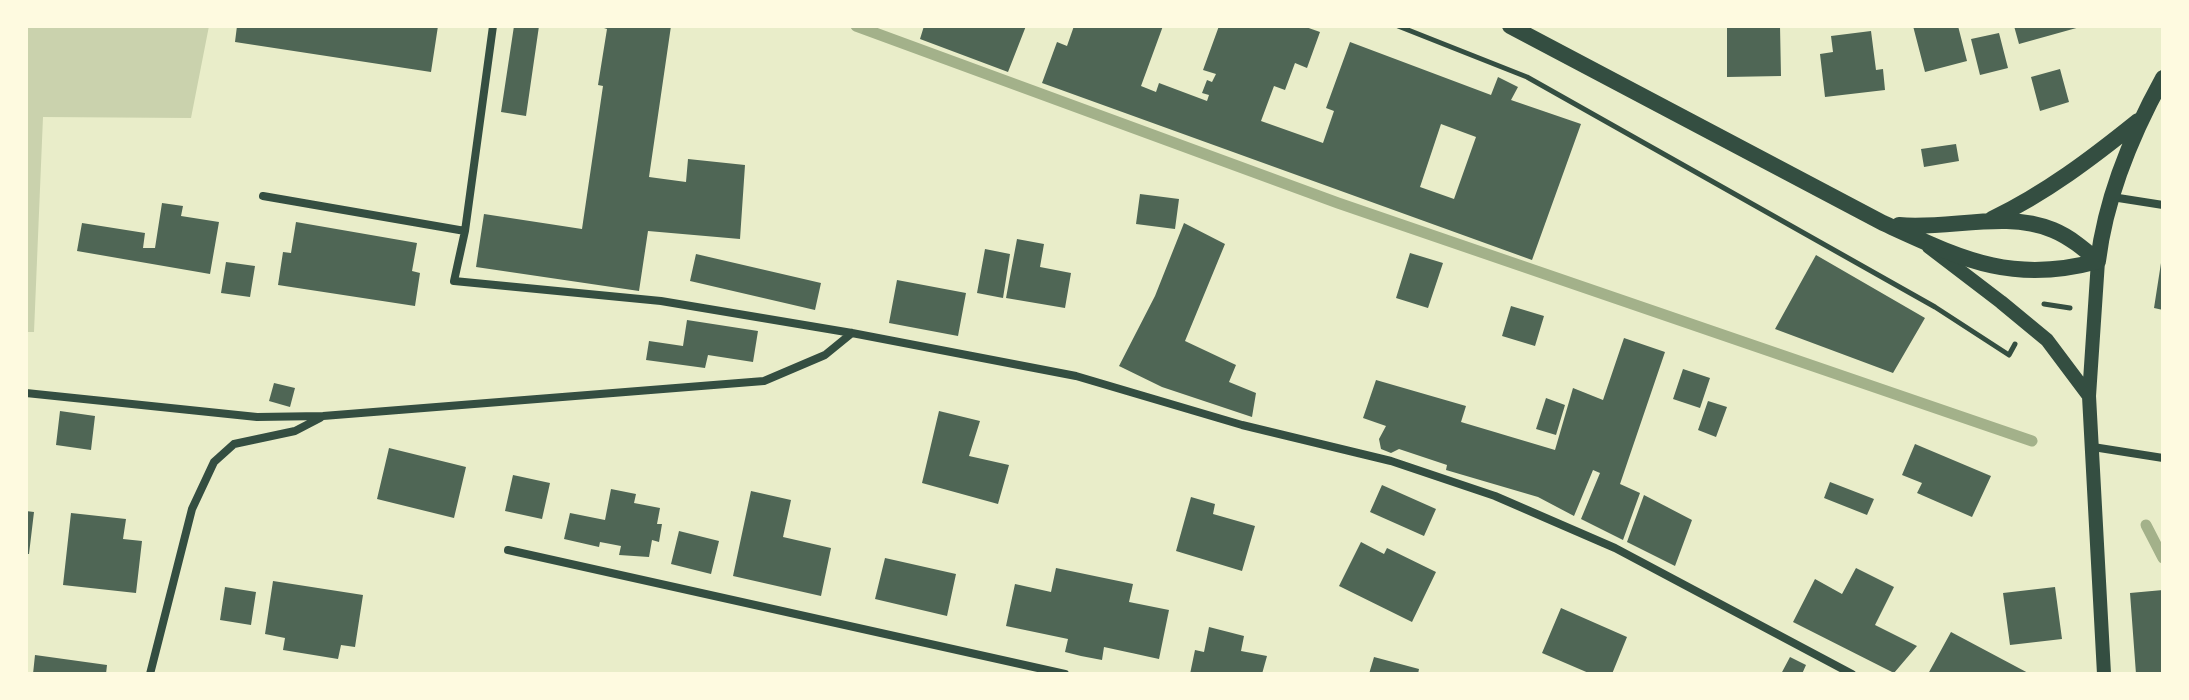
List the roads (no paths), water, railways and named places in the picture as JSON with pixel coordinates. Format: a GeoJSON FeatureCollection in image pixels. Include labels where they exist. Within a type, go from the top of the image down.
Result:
{"type":"FeatureCollection","features":[{"type":"Feature","properties":{"kind":"main road"},"geometry":{"type":"LineString","coordinates":[[1510,26],[1919,240],[1973,261],[2021,271],[2060,270],[2098,261]]}},
{"type":"Feature","properties":{"kind":"main road"},"geometry":{"type":"LineString","coordinates":[[2098,261],[2110,196],[2163,78]]}},
{"type":"Feature","properties":{"kind":"main road"},"geometry":{"type":"LineString","coordinates":[[1983,223],[2023,204],[2057,182],[2143,117]]}},
{"type":"Feature","properties":{"kind":"main road"},"geometry":{"type":"LineString","coordinates":[[1883,223],[1920,227],[2009,222],[2048,228],[2072,240],[2098,261]]}},
{"type":"Feature","properties":{"kind":"street"},"geometry":{"type":"LineString","coordinates":[[493,26],[465,231],[454,281],[661,301],[852,333],[1076,376],[1242,425],[1391,461],[1495,496],[1615,548],[1852,674]]}},
{"type":"Feature","properties":{"kind":"street"},"geometry":{"type":"LineString","coordinates":[[263,196],[465,231]]}},
{"type":"Feature","properties":{"kind":"street"},"geometry":{"type":"LineString","coordinates":[[2110,196],[2163,205]]}},
{"type":"Feature","properties":{"kind":"street"},"geometry":{"type":"LineString","coordinates":[[1919,240],[2047,340],[2089,396]]}},
{"type":"Feature","properties":{"kind":"street"},"geometry":{"type":"LineString","coordinates":[[2098,261],[2089,396],[2104,674]]}},
{"type":"Feature","properties":{"kind":"street"},"geometry":{"type":"LineString","coordinates":[[26,393],[257,417],[323,416],[764,381],[825,355],[852,333]]}},
{"type":"Feature","properties":{"kind":"street"},"geometry":{"type":"LineString","coordinates":[[150,674],[192,509],[214,462],[234,444],[295,431],[323,416]]}},
{"type":"Feature","properties":{"kind":"street"},"geometry":{"type":"LineString","coordinates":[[2093,447],[2163,458]]}},
{"type":"Feature","properties":{"kind":"street"},"geometry":{"type":"LineString","coordinates":[[508,550],[1065,674]]}},
{"type":"Feature","properties":{"kind":"waterway"},"geometry":{"type":"LineString","coordinates":[[856,26],[1338,203],[2032,441]]}},
{"type":"Feature","properties":{"kind":"waterway"},"geometry":{"type":"LineString","coordinates":[[2146,525],[2163,558]]}}]}
